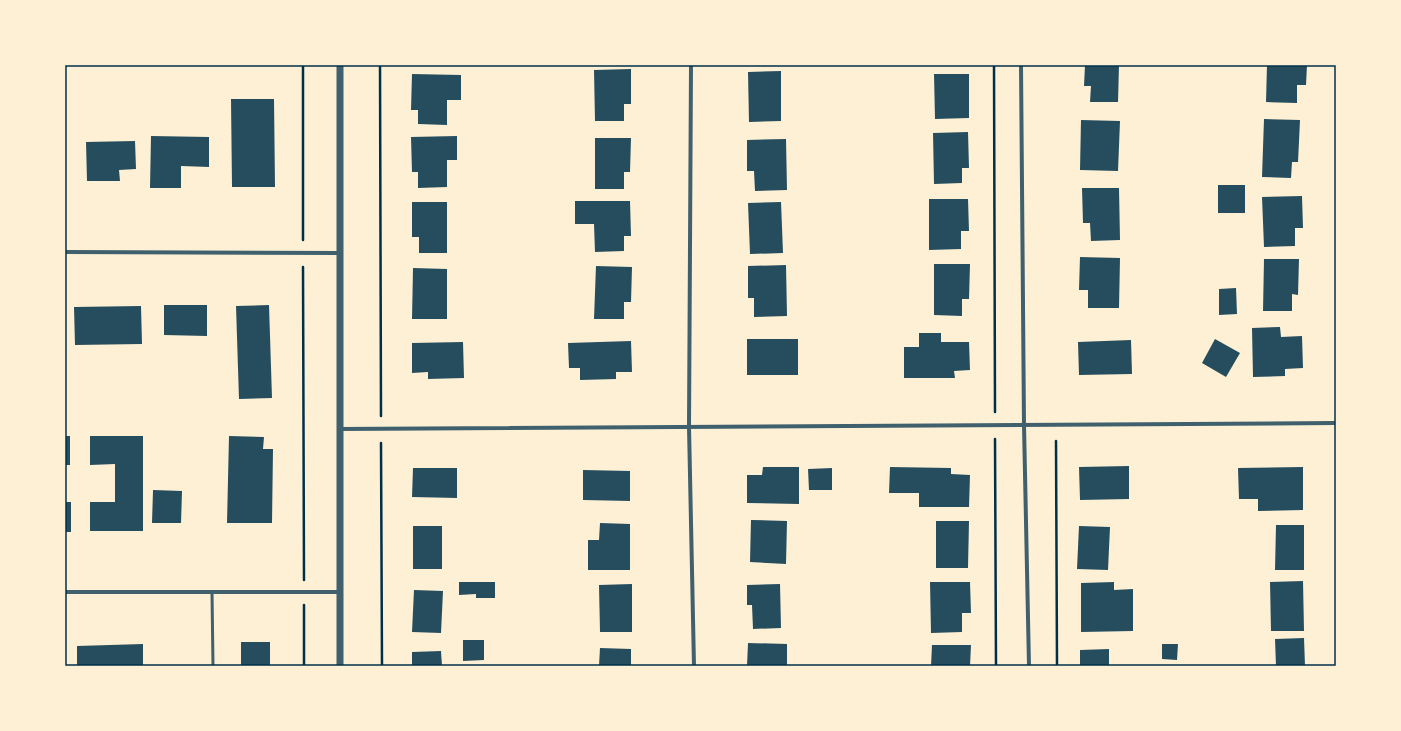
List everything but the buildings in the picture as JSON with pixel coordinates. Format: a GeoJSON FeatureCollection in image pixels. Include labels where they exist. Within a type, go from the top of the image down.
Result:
{"type":"FeatureCollection","features":[{"type":"Feature","properties":{"kind":"street"},"geometry":{"type":"LineString","coordinates":[[340,65],[340,666]]}},
{"type":"Feature","properties":{"kind":"street"},"geometry":{"type":"LineString","coordinates":[[691,65],[688,427],[694,666]]}},
{"type":"Feature","properties":{"kind":"street"},"geometry":{"type":"LineString","coordinates":[[1021,65],[1024,425],[1029,666]]}},
{"type":"Feature","properties":{"kind":"street"},"geometry":{"type":"LineString","coordinates":[[65,252],[340,253]]}},
{"type":"Feature","properties":{"kind":"street"},"geometry":{"type":"LineString","coordinates":[[339,429],[1336,423]]}},
{"type":"Feature","properties":{"kind":"street"},"geometry":{"type":"LineString","coordinates":[[65,592],[339,592]]}},
{"type":"Feature","properties":{"kind":"lane"},"geometry":{"type":"LineString","coordinates":[[212,592],[213,666]]}},
{"type":"Feature","properties":{"kind":"path"},"geometry":{"type":"LineString","coordinates":[[303,65],[304,666]]}},
{"type":"Feature","properties":{"kind":"path"},"geometry":{"type":"LineString","coordinates":[[380,65],[382,666]]}},
{"type":"Feature","properties":{"kind":"path"},"geometry":{"type":"LineString","coordinates":[[994,65],[996,666]]}},
{"type":"Feature","properties":{"kind":"path"},"geometry":{"type":"LineString","coordinates":[[1056,441],[1057,666]]}}]}
